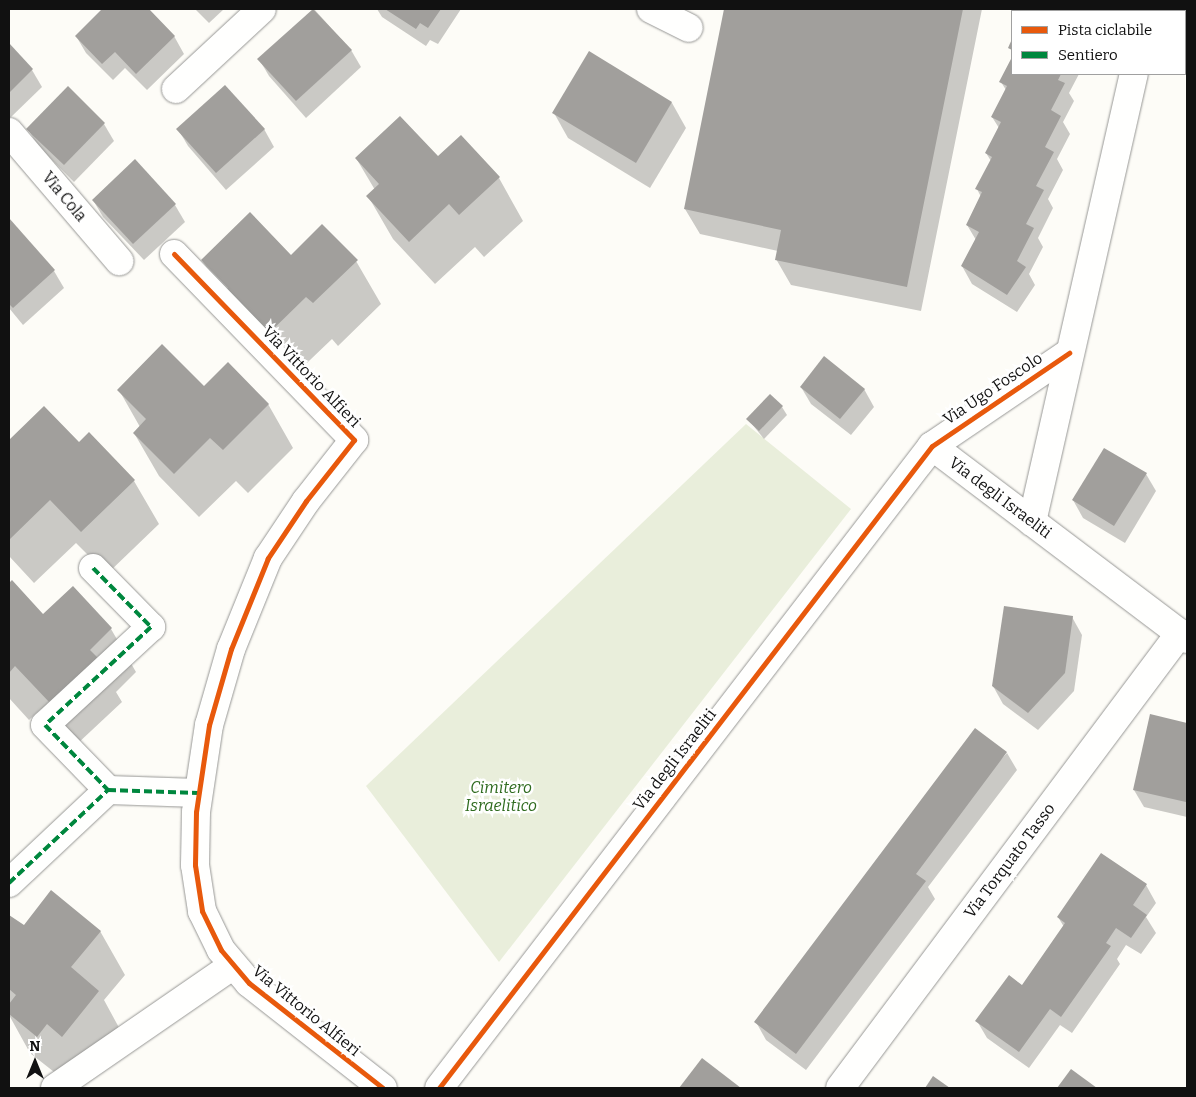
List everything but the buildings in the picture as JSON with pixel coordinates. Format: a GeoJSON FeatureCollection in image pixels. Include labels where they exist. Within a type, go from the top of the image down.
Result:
{"type":"FeatureCollection","features":[{"type":"Feature","properties":{"kind":"street"},"geometry":{"type":"LineString","coordinates":[[176,88],[262,9]]}},
{"type":"Feature","properties":{"kind":"street"},"geometry":{"type":"LineString","coordinates":[[651,9],[689,28]]}},
{"type":"Feature","properties":{"kind":"street","name":"Via Ugo Foscolo"},"geometry":{"type":"LineString","coordinates":[[1032,522],[1134,75]]}},
{"type":"Feature","properties":{"kind":"street","name":"Via Cola"},"geometry":{"type":"LineString","coordinates":[[9,132],[119,261]]}},
{"type":"Feature","properties":{"kind":"street","name":"Via Vittorio Alfieri"},"geometry":{"type":"LineString","coordinates":[[174,254],[354,440],[285,530],[253,588],[221,682],[198,793],[195,865],[202,911],[232,966],[274,1005],[383,1088]]}},
{"type":"Feature","properties":{"kind":"street","name":"Via Ugo Foscolo"},"geometry":{"type":"LineString","coordinates":[[932,446],[1069,353]]}},
{"type":"Feature","properties":{"kind":"street","name":"Via degli Israeliti"},"geometry":{"type":"LineString","coordinates":[[439,1088],[932,446],[1184,636]]}},
{"type":"Feature","properties":{"kind":"street"},"geometry":{"type":"LineString","coordinates":[[93,568],[151,628],[45,725],[108,790],[198,793]]}},
{"type":"Feature","properties":{"kind":"street","name":"Via Torquato Tasso"},"geometry":{"type":"LineString","coordinates":[[840,1088],[1184,636]]}},
{"type":"Feature","properties":{"kind":"street"},"geometry":{"type":"LineString","coordinates":[[9,883],[108,790]]}},
{"type":"Feature","properties":{"kind":"street","name":"Via Vittorio Alfieri"},"geometry":{"type":"LineString","coordinates":[[55,1088],[232,966]]}},
{"type":"Feature","properties":{"kind":"green space","name":"Cimitero Israelitico"},"geometry":{"type":"Polygon","coordinates":[[[746,424],[851,509],[499,962],[366,786],[746,424]]]}},
{"type":"Feature","properties":{"kind":"marked path"},"geometry":{"type":"LineString","coordinates":[[93,568],[151,627],[45,725],[108,790],[198,793]]}},
{"type":"Feature","properties":{"kind":"marked path"},"geometry":{"type":"LineString","coordinates":[[9,883],[108,790]]}},
{"type":"Feature","properties":{"kind":"cycle path"},"geometry":{"type":"LineString","coordinates":[[174,254],[354,440],[306,501],[268,558],[231,649],[209,725],[196,812],[195,865],[202,911],[221,950],[249,983],[383,1088]]}},
{"type":"Feature","properties":{"kind":"cycle path"},"geometry":{"type":"LineString","coordinates":[[439,1088],[932,446],[1069,353]]}}]}
